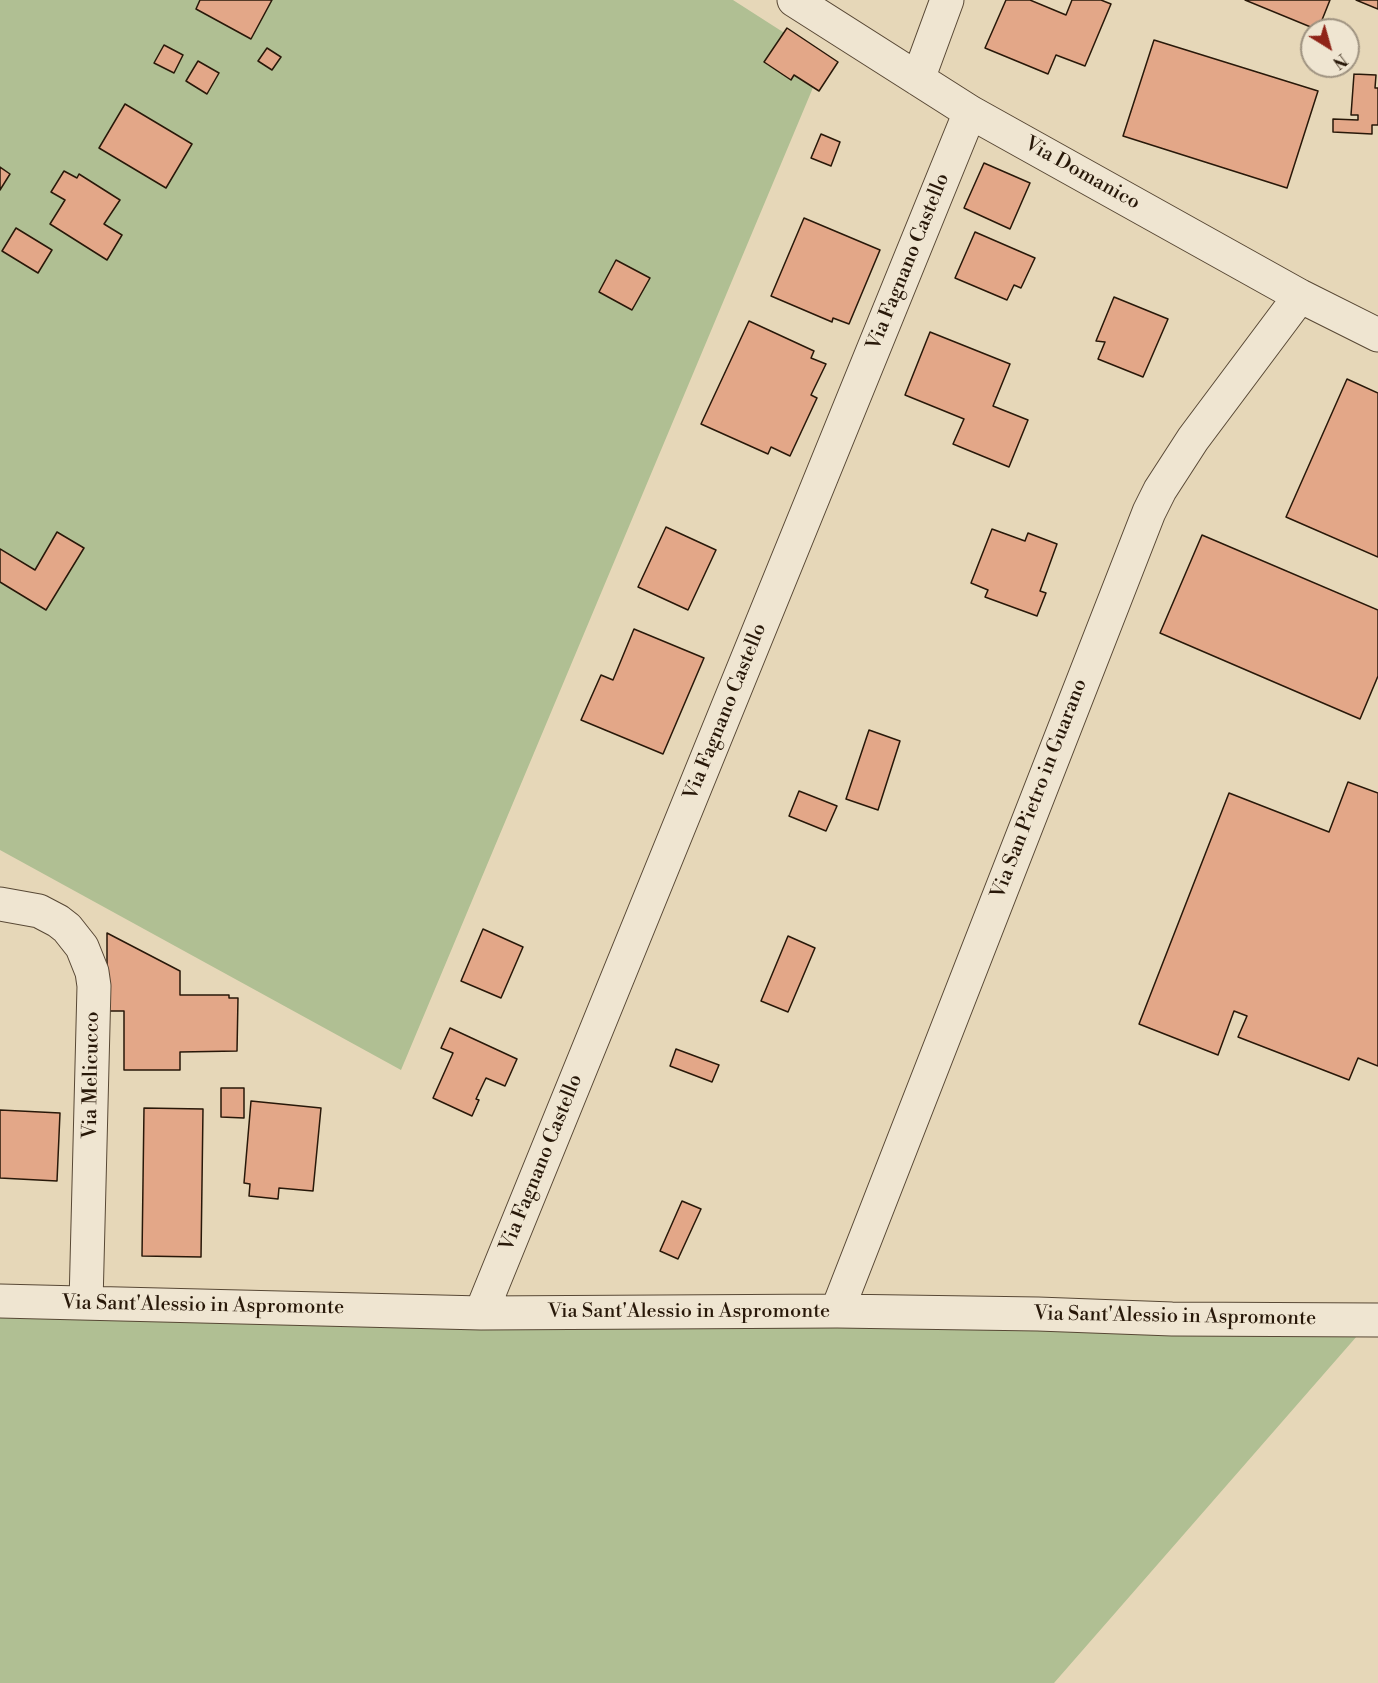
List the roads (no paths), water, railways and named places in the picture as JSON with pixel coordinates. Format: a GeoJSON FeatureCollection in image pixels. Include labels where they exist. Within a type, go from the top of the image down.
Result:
{"type":"FeatureCollection","features":[{"type":"Feature","properties":{"kind":"street","name":"Via Domanico"},"geometry":{"type":"LineString","coordinates":[[794,0],[970,112],[1300,296],[1378,335]]}},
{"type":"Feature","properties":{"kind":"street"},"geometry":{"type":"LineString","coordinates":[[918,79],[947,0]]}},
{"type":"Feature","properties":{"kind":"street","name":"Via Fagnano Castello"},"geometry":{"type":"LineString","coordinates":[[481,1313],[970,112]]}},
{"type":"Feature","properties":{"kind":"street","name":"Via San Pietro in Guarano"},"geometry":{"type":"LineString","coordinates":[[837,1311],[1149,512],[1193,439],[1300,296]]}},
{"type":"Feature","properties":{"kind":"street","name":"Via Melicucco"},"geometry":{"type":"LineString","coordinates":[[0,904],[39,911],[68,928],[82,947],[92,972],[94,986],[86,1303]]}},
{"type":"Feature","properties":{"kind":"street","name":"Via Sant'Alessio in Aspromonte"},"geometry":{"type":"LineString","coordinates":[[0,1300],[481,1313],[837,1311],[1172,1319],[1378,1320]]}}]}
